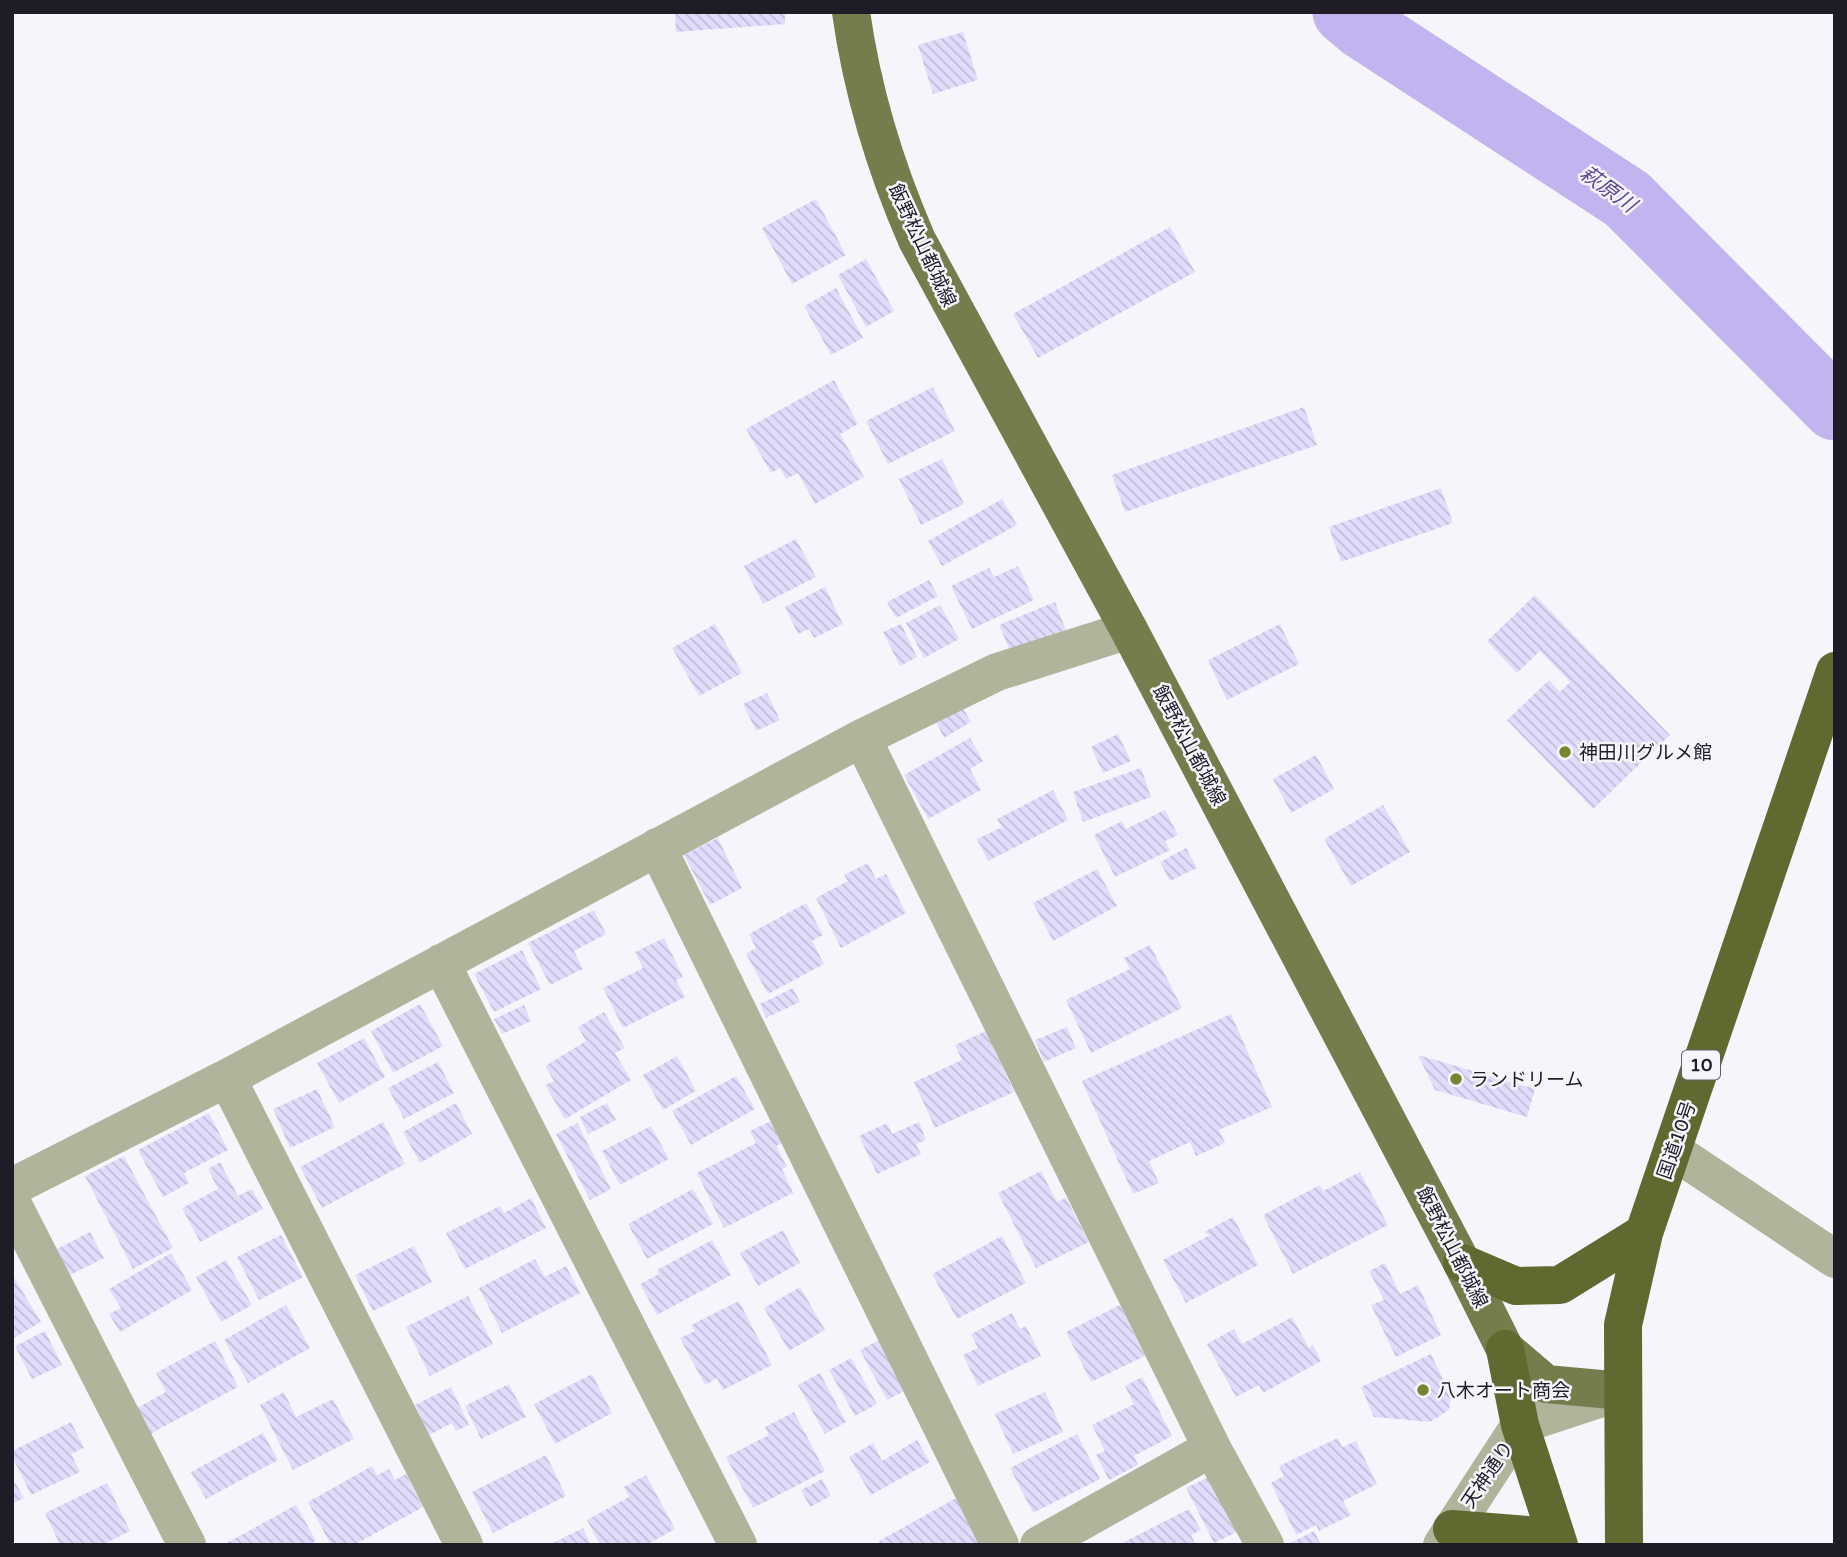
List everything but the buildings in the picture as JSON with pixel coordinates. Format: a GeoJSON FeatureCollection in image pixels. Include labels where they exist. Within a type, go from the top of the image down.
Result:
{"type":"FeatureCollection","features":[{"type":"Feature","properties":{"kind":"highway","name":"国道10号"},"geometry":{"type":"LineString","coordinates":[[1624,1545],[1623,1325],[1644,1233],[1835,671]]}},
{"type":"Feature","properties":{"kind":"highway"},"geometry":{"type":"LineString","coordinates":[[1462,1263],[1516,1286],[1560,1285],[1644,1233]]}},
{"type":"Feature","properties":{"kind":"highway"},"geometry":{"type":"LineString","coordinates":[[1505,1349],[1520,1424],[1559,1545]]}},
{"type":"Feature","properties":{"kind":"highway"},"geometry":{"type":"LineString","coordinates":[[1447,1537],[1527,1535],[1545,1545]]}},
{"type":"Feature","properties":{"kind":"main road","name":"飯野松山都城線"},"geometry":{"type":"LineString","coordinates":[[851,12],[882,150],[896,193],[917,240],[1129,630],[1505,1349],[1546,1384],[1623,1391]]}},
{"type":"Feature","properties":{"kind":"street"},"geometry":{"type":"LineString","coordinates":[[12,1187],[227,1078],[862,738],[997,672],[1129,630]]}},
{"type":"Feature","properties":{"kind":"street"},"geometry":{"type":"LineString","coordinates":[[862,738],[1212,1448],[1265,1545]]}},
{"type":"Feature","properties":{"kind":"street"},"geometry":{"type":"LineString","coordinates":[[657,848],[1000,1545]]}},
{"type":"Feature","properties":{"kind":"street"},"geometry":{"type":"LineString","coordinates":[[441,963],[737,1545]]}},
{"type":"Feature","properties":{"kind":"street"},"geometry":{"type":"LineString","coordinates":[[227,1078],[464,1545]]}},
{"type":"Feature","properties":{"kind":"street"},"geometry":{"type":"LineString","coordinates":[[1672,1150],[1835,1259]]}},
{"type":"Feature","properties":{"kind":"street"},"geometry":{"type":"LineString","coordinates":[[12,1203],[187,1545]]}},
{"type":"Feature","properties":{"kind":"street","name":"天神通り"},"geometry":{"type":"LineString","coordinates":[[1447,1537],[1520,1424],[1623,1391]]}},
{"type":"Feature","properties":{"kind":"street"},"geometry":{"type":"LineString","coordinates":[[1039,1545],[1212,1448]]}},
{"type":"Feature","properties":{"kind":"waterway","name":"萩原川"},"geometry":{"type":"LineString","coordinates":[[1345,12],[1363,27],[1627,199],[1835,408]]}},
{"type":"Feature","properties":{"kind":"place","name":"神田川グルメ館"},"geometry":{"type":"Point","coordinates":[1565,752]}},
{"type":"Feature","properties":{"kind":"place","name":"ランドリーム"},"geometry":{"type":"Point","coordinates":[1456,1079]}},
{"type":"Feature","properties":{"kind":"place","name":"八木オート商会"},"geometry":{"type":"Point","coordinates":[1423,1390]}}]}
